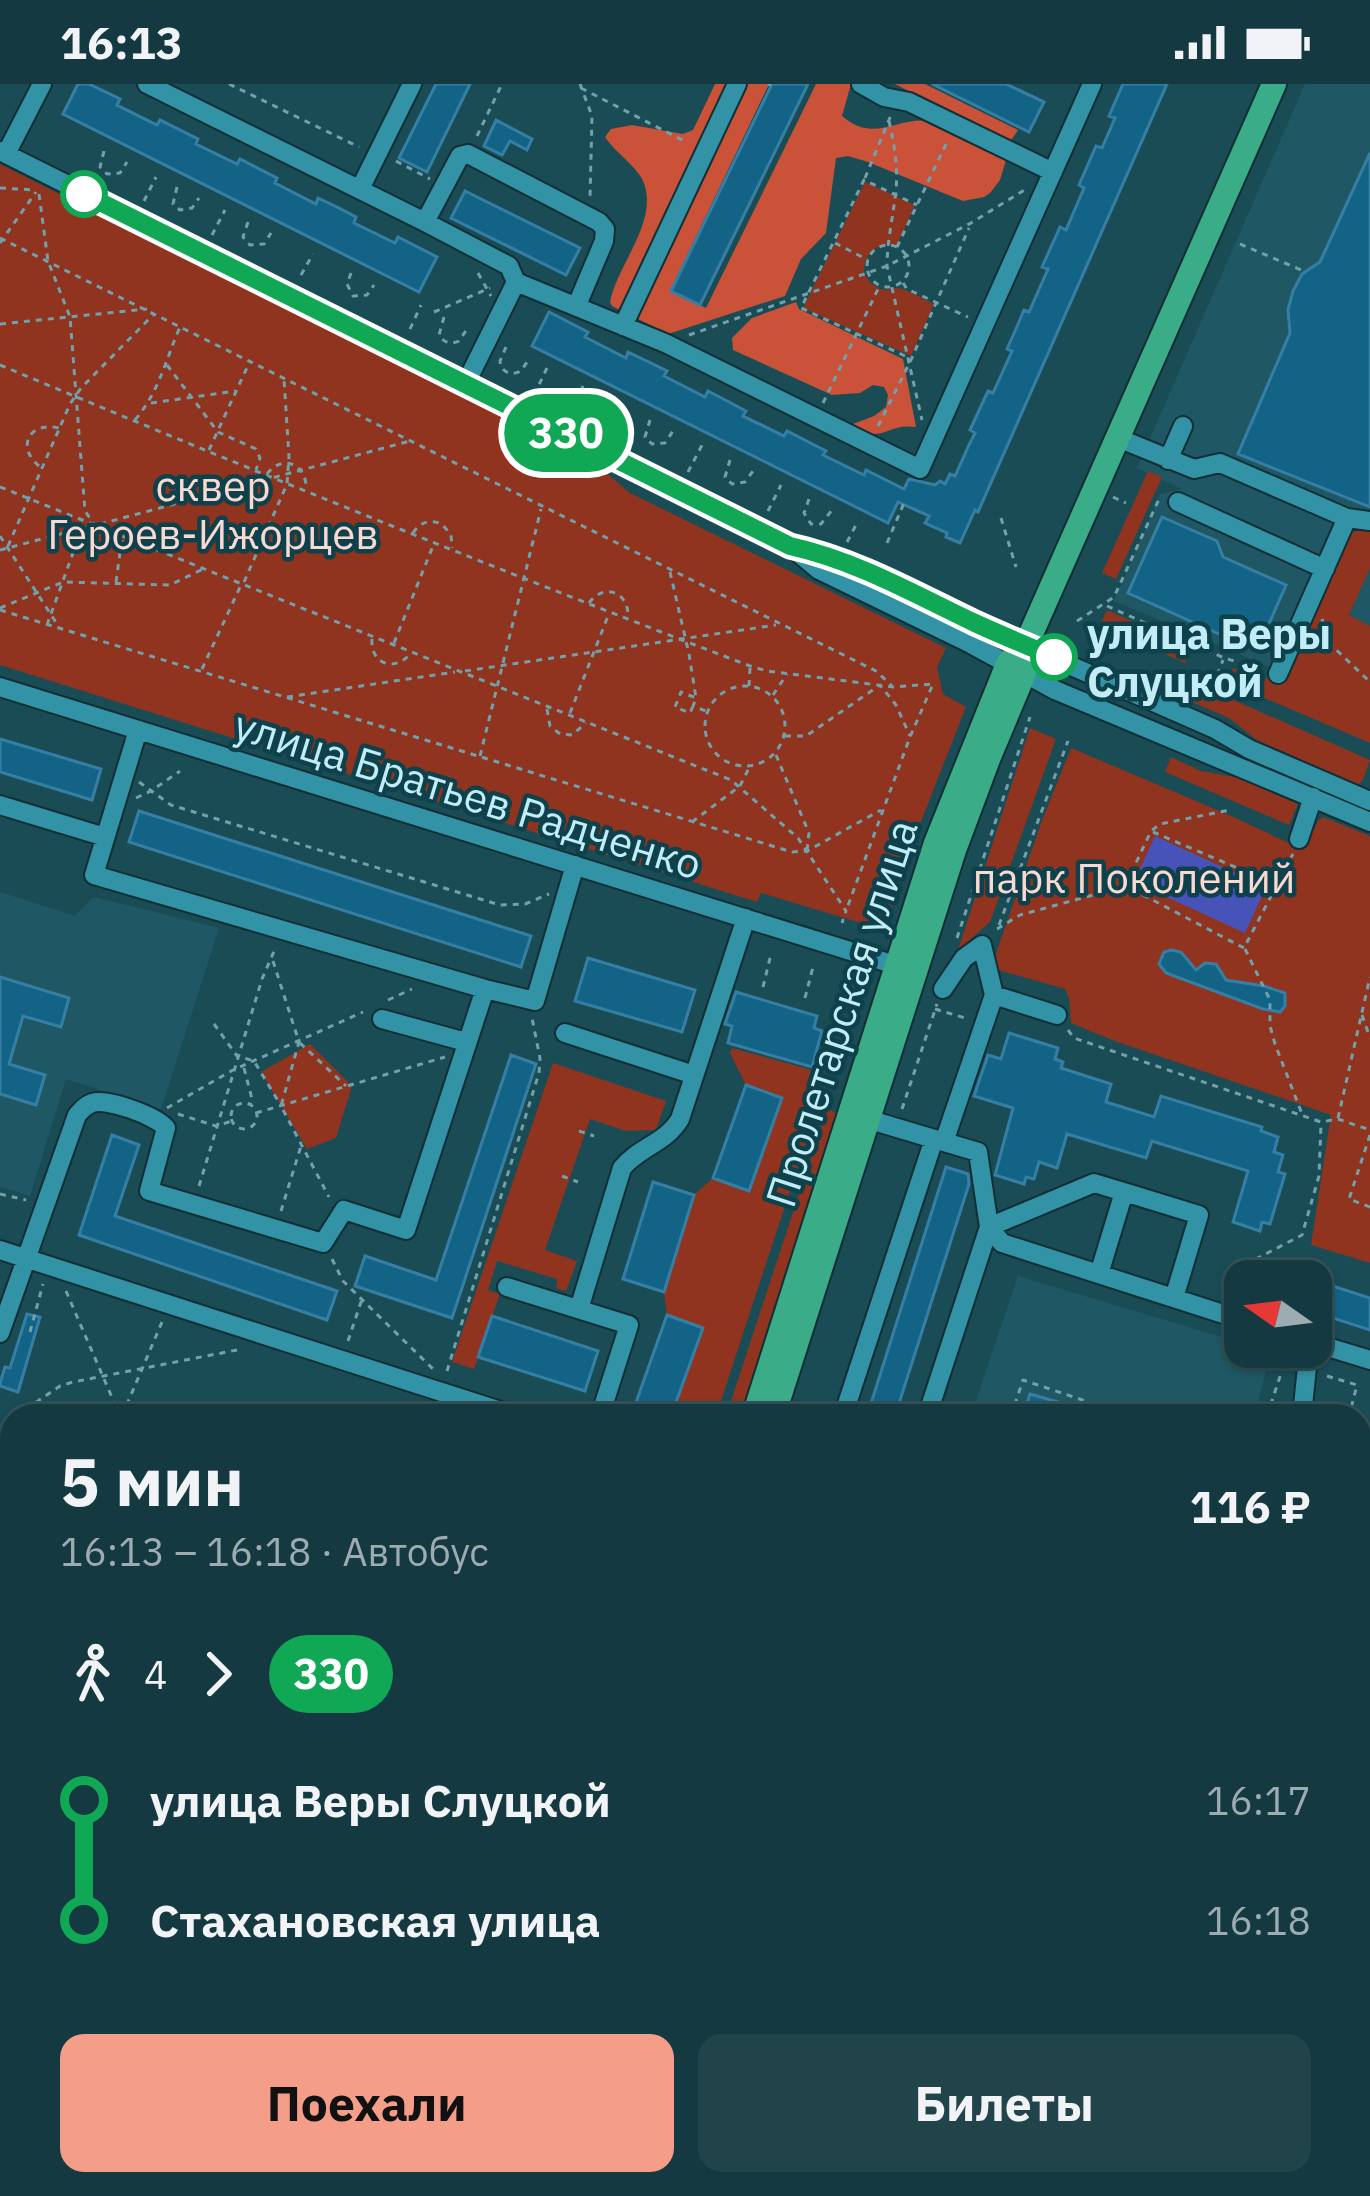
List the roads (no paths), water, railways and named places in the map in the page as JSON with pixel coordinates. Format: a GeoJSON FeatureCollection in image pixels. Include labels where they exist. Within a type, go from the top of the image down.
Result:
{"type":"FeatureCollection","features":[{"type":"Feature","properties":{"kind":"main road","name":"Пролетарская улица"},"geometry":{"type":"LineString","coordinates":[[758,1404],[906,968],[1016,669],[1274,84]]}},
{"type":"Feature","properties":{"kind":"main road","name":"Пролетарская улица"},"geometry":{"type":"LineString","coordinates":[[777,1404],[867,1119],[906,968]]}},
{"type":"Feature","properties":{"kind":"street"},"geometry":{"type":"LineString","coordinates":[[42,84],[3,153],[790,546],[820,570],[1055,690],[1370,822]]}},
{"type":"Feature","properties":{"kind":"street"},"geometry":{"type":"LineString","coordinates":[[147,84],[509,266],[515,280],[665,343],[920,469],[1091,84]]}},
{"type":"Feature","properties":{"kind":"street"},"geometry":{"type":"LineString","coordinates":[[360,189],[412,84]]}},
{"type":"Feature","properties":{"kind":"street"},"geometry":{"type":"LineString","coordinates":[[623,326],[737,84]]}},
{"type":"Feature","properties":{"kind":"street"},"geometry":{"type":"LineString","coordinates":[[861,84],[884,98],[909,101],[1053,172]]}},
{"type":"Feature","properties":{"kind":"street"},"geometry":{"type":"LineString","coordinates":[[425,222],[460,156],[469,154],[590,218],[605,229],[604,241],[577,305]]}},
{"type":"Feature","properties":{"kind":"street"},"geometry":{"type":"LineString","coordinates":[[466,383],[515,280]]}},
{"type":"Feature","properties":{"kind":"street"},"geometry":{"type":"LineString","coordinates":[[1168,460],[1184,426]]}},
{"type":"Feature","properties":{"kind":"street"},"geometry":{"type":"LineString","coordinates":[[1118,438],[1194,470],[1220,463],[1348,518],[1370,521]]}},
{"type":"Feature","properties":{"kind":"street"},"geometry":{"type":"LineString","coordinates":[[1169,500],[1325,569]]}},
{"type":"Feature","properties":{"kind":"street"},"geometry":{"type":"LineString","coordinates":[[1278,674],[1348,518]]}},
{"type":"Feature","properties":{"kind":"street"},"geometry":{"type":"LineString","coordinates":[[790,546],[862,568],[1215,728],[1249,748],[1368,793]]}},
{"type":"Feature","properties":{"kind":"street","name":"улица Братьев Радченко"},"geometry":{"type":"LineString","coordinates":[[0,687],[906,968]]}},
{"type":"Feature","properties":{"kind":"street"},"geometry":{"type":"LineString","coordinates":[[138,730],[94,875],[535,1000],[575,866]]}},
{"type":"Feature","properties":{"kind":"street"},"geometry":{"type":"LineString","coordinates":[[1299,839],[1313,797]]}},
{"type":"Feature","properties":{"kind":"street"},"geometry":{"type":"LineString","coordinates":[[0,805],[105,838]]}},
{"type":"Feature","properties":{"kind":"street"},"geometry":{"type":"LineString","coordinates":[[578,1309],[622,1168],[631,1156],[671,1134],[680,1119],[746,918]]}},
{"type":"Feature","properties":{"kind":"street"},"geometry":{"type":"LineString","coordinates":[[847,1404],[994,995],[982,945],[964,958],[943,989]]}},
{"type":"Feature","properties":{"kind":"street"},"geometry":{"type":"LineString","coordinates":[[0,1334],[77,1115],[87,1104],[102,1102],[158,1118],[166,1128],[149,1191],[323,1243],[344,1210],[406,1229],[485,989]]}},
{"type":"Feature","properties":{"kind":"street"},"geometry":{"type":"LineString","coordinates":[[994,995],[1057,1016]]}},
{"type":"Feature","properties":{"kind":"street"},"geometry":{"type":"LineString","coordinates":[[381,1012],[464,1047]]}},
{"type":"Feature","properties":{"kind":"street"},"geometry":{"type":"LineString","coordinates":[[565,1033],[694,1075]]}},
{"type":"Feature","properties":{"kind":"street"},"geometry":{"type":"LineString","coordinates":[[867,1119],[978,1152],[989,1227],[931,1404]]}},
{"type":"Feature","properties":{"kind":"street"},"geometry":{"type":"LineString","coordinates":[[989,1227],[1094,1183],[1199,1215],[1174,1298]]}},
{"type":"Feature","properties":{"kind":"street"},"geometry":{"type":"LineString","coordinates":[[1099,1274],[1124,1192]]}},
{"type":"Feature","properties":{"kind":"street"},"geometry":{"type":"LineString","coordinates":[[989,1227],[1002,1243],[1224,1315]]}},
{"type":"Feature","properties":{"kind":"street"},"geometry":{"type":"LineString","coordinates":[[0,1250],[479,1404]]}},
{"type":"Feature","properties":{"kind":"street"},"geometry":{"type":"LineString","coordinates":[[507,1287],[629,1325],[604,1404]]}},
{"type":"Feature","properties":{"kind":"street"},"geometry":{"type":"LineString","coordinates":[[1332,1352],[1370,1360]]}},
{"type":"Feature","properties":{"kind":"street"},"geometry":{"type":"LineString","coordinates":[[1303,1404],[1308,1368]]}},
{"type":"Feature","properties":{"kind":"place","name":"улица Веры Слуцкой"},"geometry":{"type":"Point","coordinates":[1054,657]}},
{"type":"Feature","properties":{"kind":"park label","name":"сквер Героев-Ижорцев"},"geometry":{"type":"Point","coordinates":[213,509]}},
{"type":"Feature","properties":{"kind":"park label","name":"парк Поколений"},"geometry":{"type":"Point","coordinates":[1134,877]}}]}
